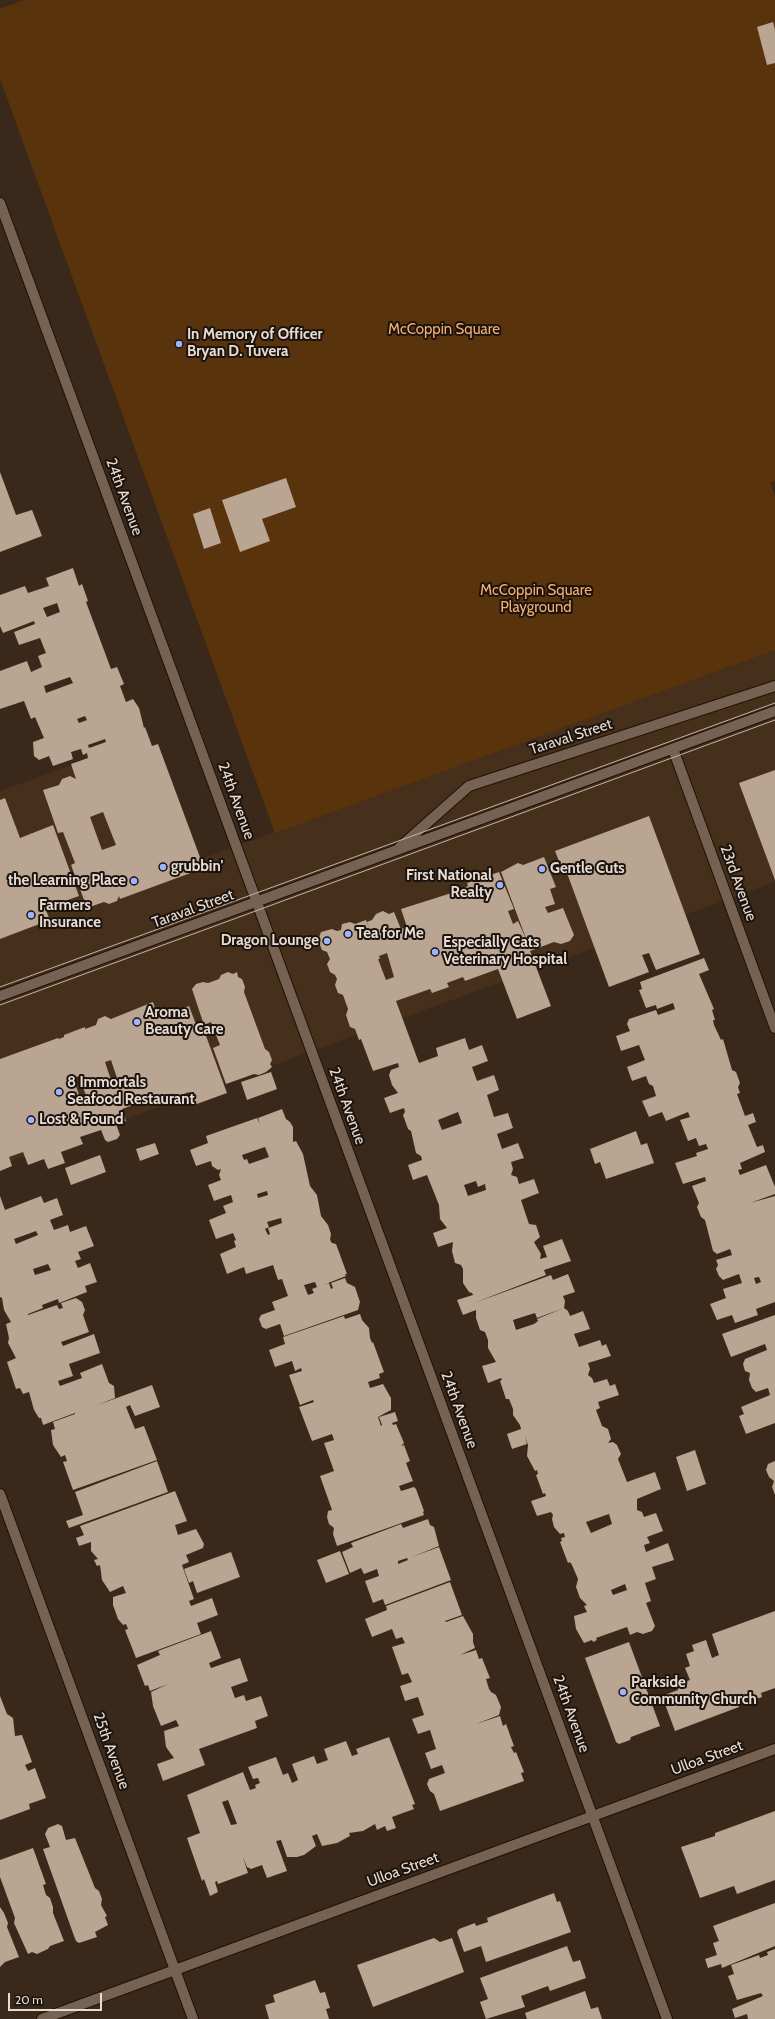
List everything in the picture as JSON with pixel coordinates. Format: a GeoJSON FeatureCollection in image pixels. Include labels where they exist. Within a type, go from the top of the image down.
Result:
{"type":"FeatureCollection","features":[{"type":"Feature","properties":{"kind":"street","name":"24th Avenue"},"geometry":{"type":"LineString","coordinates":[[0,203],[667,2019]]}},
{"type":"Feature","properties":{"kind":"street","name":"Taraval Street"},"geometry":{"type":"LineString","coordinates":[[396,851],[469,786],[775,686]]}},
{"type":"Feature","properties":{"kind":"street","name":"Taraval Street"},"geometry":{"type":"LineString","coordinates":[[0,996],[775,711]]}},
{"type":"Feature","properties":{"kind":"street","name":"23rd Avenue"},"geometry":{"type":"LineString","coordinates":[[672,749],[775,1028]]}},
{"type":"Feature","properties":{"kind":"street","name":"25th Avenue"},"geometry":{"type":"LineString","coordinates":[[0,1494],[193,2019]]}},
{"type":"Feature","properties":{"kind":"street","name":"Ulloa Street"},"geometry":{"type":"LineString","coordinates":[[42,2019],[775,1749]]}},
{"type":"Feature","properties":{"kind":"shaded area"},"geometry":{"type":"Polygon","coordinates":[[[775,648],[775,882],[0,1165],[0,791],[147,738],[193,862],[775,648]]]}},
{"type":"Feature","properties":{"kind":"green space","name":"McCoppin Square"},"geometry":{"type":"Polygon","coordinates":[[[24,0],[775,0],[775,481],[770,483],[775,496],[775,650],[275,833],[0,79],[0,9],[24,0]]]}},
{"type":"Feature","properties":{"kind":"building"},"geometry":{"type":"Polygon","coordinates":[[[773,22],[775,30],[775,63],[767,65],[757,27],[773,22]]]}},
{"type":"Feature","properties":{"kind":"building"},"geometry":{"type":"Polygon","coordinates":[[[0,472],[16,515],[32,510],[42,536],[0,552],[0,472]]]}},
{"type":"Feature","properties":{"kind":"building"},"geometry":{"type":"Polygon","coordinates":[[[286,478],[296,507],[262,519],[270,541],[240,552],[222,500],[286,478]]]}},
{"type":"Feature","properties":{"kind":"building"},"geometry":{"type":"Polygon","coordinates":[[[210,508],[221,543],[204,549],[193,514],[210,508]]]}},
{"type":"Feature","properties":{"kind":"building"},"geometry":{"type":"Polygon","coordinates":[[[73,568],[79,586],[82,584],[88,601],[86,602],[111,669],[117,667],[124,684],[120,686],[126,702],[133,699],[139,708],[144,728],[145,727],[152,746],[158,744],[204,868],[120,899],[119,896],[117,901],[109,904],[104,902],[87,908],[71,865],[75,863],[63,832],[58,833],[43,790],[59,785],[62,779],[70,776],[76,779],[71,764],[88,758],[87,753],[83,755],[81,749],[71,752],[73,759],[53,766],[49,756],[39,760],[34,756],[33,742],[44,738],[35,717],[31,719],[24,701],[0,709],[0,671],[27,661],[31,672],[42,667],[38,656],[46,653],[40,638],[19,645],[14,632],[35,624],[34,621],[3,633],[0,626],[0,595],[25,586],[28,593],[49,586],[46,578],[73,568]],[[57,603],[43,608],[47,617],[60,612],[57,603]],[[70,677],[44,686],[46,693],[73,683],[70,677]],[[85,716],[77,719],[79,723],[87,720],[85,716]],[[105,739],[88,745],[89,748],[106,742],[105,739]],[[103,812],[90,817],[102,850],[116,845],[103,812]]]}},
{"type":"Feature","properties":{"kind":"building"},"geometry":{"type":"Polygon","coordinates":[[[775,770],[775,880],[739,783],[775,770]]]}},
{"type":"Feature","properties":{"kind":"building"},"geometry":{"type":"Polygon","coordinates":[[[5,798],[20,838],[53,825],[79,896],[45,908],[50,920],[0,939],[0,800],[5,798]]]}},
{"type":"Feature","properties":{"kind":"building"},"geometry":{"type":"Polygon","coordinates":[[[649,816],[700,954],[656,970],[649,953],[642,955],[649,972],[609,987],[564,865],[561,866],[555,851],[649,816]]]}},
{"type":"Feature","properties":{"kind":"building"},"geometry":{"type":"Polygon","coordinates":[[[544,857],[556,887],[550,889],[555,904],[545,907],[548,913],[563,908],[574,935],[570,941],[561,944],[554,942],[530,951],[551,1006],[517,1019],[498,969],[465,981],[463,977],[447,983],[449,987],[432,993],[430,989],[396,1001],[419,1063],[438,1056],[436,1048],[465,1038],[469,1050],[482,1045],[488,1061],[472,1067],[477,1081],[494,1075],[499,1090],[487,1095],[494,1117],[508,1113],[513,1128],[497,1134],[502,1149],[518,1143],[524,1158],[511,1162],[513,1169],[511,1175],[517,1177],[519,1184],[534,1179],[539,1193],[521,1200],[529,1224],[536,1225],[540,1237],[534,1242],[541,1254],[540,1259],[547,1257],[543,1246],[562,1239],[571,1261],[544,1270],[546,1275],[474,1303],[551,1275],[553,1280],[568,1274],[575,1292],[563,1296],[565,1301],[564,1308],[568,1311],[570,1316],[583,1311],[590,1329],[574,1334],[579,1347],[600,1340],[602,1346],[606,1344],[611,1356],[588,1363],[590,1369],[588,1375],[592,1378],[594,1383],[607,1379],[610,1386],[615,1384],[619,1395],[598,1402],[600,1408],[596,1410],[602,1426],[608,1429],[611,1439],[608,1443],[613,1442],[617,1445],[621,1454],[618,1459],[627,1482],[655,1472],[661,1489],[637,1499],[637,1510],[642,1512],[644,1517],[656,1513],[663,1531],[647,1537],[650,1543],[644,1545],[646,1552],[668,1543],[674,1560],[652,1567],[656,1579],[645,1583],[651,1601],[646,1603],[655,1626],[652,1631],[643,1634],[637,1632],[630,1635],[627,1627],[596,1638],[597,1640],[593,1642],[592,1640],[584,1643],[576,1629],[574,1616],[587,1612],[584,1606],[587,1605],[580,1598],[576,1587],[578,1579],[572,1565],[570,1562],[568,1563],[560,1542],[562,1541],[561,1538],[565,1537],[564,1533],[560,1534],[554,1527],[552,1519],[553,1515],[551,1512],[537,1516],[531,1501],[546,1496],[545,1493],[543,1494],[536,1475],[538,1474],[537,1470],[535,1471],[527,1456],[528,1445],[525,1436],[527,1444],[512,1449],[507,1434],[521,1429],[520,1425],[513,1415],[513,1409],[509,1399],[506,1399],[500,1381],[502,1380],[501,1378],[488,1383],[482,1366],[496,1362],[488,1348],[488,1340],[485,1332],[480,1330],[476,1318],[476,1310],[463,1315],[457,1300],[473,1295],[463,1283],[463,1269],[461,1265],[455,1263],[452,1251],[453,1242],[438,1247],[433,1233],[447,1228],[440,1219],[439,1205],[427,1175],[413,1180],[408,1165],[422,1160],[421,1156],[416,1153],[411,1131],[408,1129],[403,1115],[405,1112],[404,1108],[390,1113],[384,1098],[398,1093],[392,1085],[389,1075],[391,1070],[399,1067],[398,1063],[373,1071],[361,1039],[359,1040],[355,1029],[350,1027],[346,1015],[348,1009],[343,995],[338,993],[335,985],[337,979],[335,975],[330,972],[327,964],[330,959],[327,952],[322,950],[318,940],[321,932],[332,929],[337,931],[341,930],[342,924],[350,922],[355,924],[366,920],[371,933],[367,922],[372,920],[376,914],[383,911],[389,914],[394,912],[401,929],[407,927],[401,909],[461,890],[468,886],[467,883],[499,872],[514,909],[508,911],[513,924],[518,921],[527,941],[501,872],[518,863],[523,865],[544,857]],[[387,953],[379,956],[380,959],[378,959],[386,980],[394,977],[387,953]],[[458,1112],[438,1120],[442,1130],[462,1123],[458,1112]],[[476,1181],[464,1185],[468,1196],[486,1190],[485,1184],[478,1187],[476,1181]],[[564,1308],[537,1318],[535,1313],[513,1320],[516,1330],[534,1324],[538,1321],[537,1319],[564,1308]],[[609,1514],[586,1522],[591,1533],[612,1524],[609,1514]],[[625,1584],[611,1590],[613,1595],[627,1590],[625,1584]]]}},
{"type":"Feature","properties":{"kind":"building"},"geometry":{"type":"Polygon","coordinates":[[[704,958],[709,970],[699,974],[714,1009],[712,1010],[715,1020],[713,1020],[714,1025],[721,1040],[723,1039],[732,1070],[736,1072],[740,1083],[738,1087],[740,1093],[737,1094],[745,1116],[753,1113],[756,1122],[748,1125],[757,1147],[763,1145],[765,1152],[740,1163],[742,1169],[738,1170],[740,1175],[766,1165],[775,1187],[775,1194],[750,1203],[775,1196],[775,1302],[756,1309],[758,1315],[735,1323],[732,1315],[717,1320],[710,1304],[726,1298],[723,1289],[742,1283],[739,1274],[723,1280],[719,1276],[716,1269],[718,1265],[716,1260],[732,1255],[730,1249],[717,1254],[713,1251],[705,1220],[701,1217],[697,1207],[699,1203],[692,1186],[706,1181],[705,1177],[683,1184],[675,1163],[697,1156],[696,1153],[708,1149],[706,1144],[699,1146],[696,1138],[688,1141],[680,1120],[690,1117],[688,1112],[666,1121],[662,1112],[649,1117],[642,1101],[656,1096],[653,1086],[649,1084],[646,1076],[632,1081],[627,1067],[645,1060],[639,1045],[621,1051],[616,1036],[630,1031],[627,1024],[629,1019],[656,1010],[658,1015],[675,1009],[673,1003],[657,1009],[656,1005],[646,1008],[639,990],[642,989],[640,982],[704,958]],[[759,1277],[754,1278],[756,1284],[761,1282],[759,1277]]]}},
{"type":"Feature","properties":{"kind":"building"},"geometry":{"type":"Polygon","coordinates":[[[228,972],[233,974],[237,972],[238,977],[242,979],[245,987],[244,992],[265,1049],[269,1052],[272,1060],[270,1064],[272,1067],[259,1075],[254,1074],[226,1084],[213,1048],[220,1045],[211,1022],[204,1025],[192,989],[196,984],[203,982],[208,983],[219,979],[221,975],[228,972]]]}},
{"type":"Feature","properties":{"kind":"building"},"geometry":{"type":"Polygon","coordinates":[[[153,1002],[158,1017],[189,1006],[197,1027],[202,1025],[227,1093],[194,1105],[189,1092],[157,1104],[155,1097],[122,1109],[126,1121],[116,1124],[120,1135],[117,1139],[108,1142],[105,1140],[101,1130],[80,1137],[83,1144],[61,1152],[65,1163],[48,1169],[44,1159],[28,1165],[23,1152],[9,1157],[12,1166],[0,1171],[0,1059],[58,1038],[59,1039],[64,1037],[64,1035],[85,1027],[85,1029],[96,1025],[98,1019],[105,1016],[111,1019],[153,1002]],[[111,1060],[105,1062],[113,1086],[119,1084],[111,1060]],[[79,1076],[73,1078],[83,1106],[89,1104],[79,1076]]]}},
{"type":"Feature","properties":{"kind":"building"},"geometry":{"type":"Polygon","coordinates":[[[271,1072],[277,1089],[247,1100],[241,1082],[271,1072]]]}},
{"type":"Feature","properties":{"kind":"building"},"geometry":{"type":"Polygon","coordinates":[[[282,1109],[286,1119],[293,1127],[293,1142],[296,1141],[303,1154],[310,1186],[317,1195],[321,1216],[328,1225],[331,1234],[330,1240],[332,1243],[336,1244],[347,1274],[345,1274],[346,1276],[323,1285],[329,1283],[331,1289],[333,1288],[331,1283],[345,1278],[347,1283],[355,1287],[360,1302],[358,1310],[284,1336],[280,1324],[266,1329],[262,1327],[259,1319],[261,1315],[275,1310],[272,1302],[288,1296],[282,1279],[278,1280],[273,1265],[246,1274],[244,1267],[227,1274],[220,1254],[236,1247],[234,1241],[236,1240],[233,1233],[216,1239],[209,1220],[226,1213],[223,1206],[233,1202],[231,1195],[214,1201],[208,1185],[221,1180],[219,1175],[221,1169],[218,1170],[212,1166],[211,1161],[196,1166],[190,1150],[208,1143],[206,1136],[257,1118],[260,1124],[258,1118],[282,1109]],[[265,1147],[242,1155],[244,1160],[247,1159],[249,1164],[269,1157],[265,1147]],[[267,1191],[257,1194],[258,1198],[268,1195],[267,1191]],[[281,1218],[267,1222],[269,1227],[265,1229],[268,1235],[270,1234],[268,1228],[282,1223],[281,1218]],[[315,1282],[304,1285],[308,1295],[314,1293],[312,1289],[317,1287],[315,1282]]]}},
{"type":"Feature","properties":{"kind":"building"},"geometry":{"type":"Polygon","coordinates":[[[636,1131],[641,1145],[647,1143],[654,1163],[606,1179],[600,1162],[595,1164],[590,1149],[636,1131]]]}},
{"type":"Feature","properties":{"kind":"building"},"geometry":{"type":"Polygon","coordinates":[[[155,1143],[159,1154],[140,1161],[136,1149],[155,1143]]]}},
{"type":"Feature","properties":{"kind":"building"},"geometry":{"type":"Polygon","coordinates":[[[100,1155],[106,1172],[71,1185],[65,1168],[100,1155]]]}},
{"type":"Feature","properties":{"kind":"building"},"geometry":{"type":"Polygon","coordinates":[[[0,1196],[5,1210],[41,1196],[44,1203],[57,1198],[63,1215],[50,1220],[54,1230],[68,1225],[70,1232],[86,1226],[94,1246],[78,1252],[81,1259],[75,1261],[78,1268],[90,1263],[97,1282],[85,1286],[87,1292],[59,1303],[58,1299],[42,1305],[43,1308],[28,1315],[57,1305],[59,1309],[63,1308],[61,1303],[76,1298],[82,1302],[85,1310],[83,1315],[89,1332],[61,1342],[63,1346],[94,1334],[100,1353],[69,1364],[73,1376],[58,1381],[60,1386],[82,1378],[80,1373],[102,1364],[109,1383],[114,1386],[115,1398],[95,1406],[152,1385],[160,1407],[135,1416],[130,1405],[126,1407],[135,1429],[144,1426],[157,1460],[73,1490],[63,1462],[67,1461],[65,1455],[61,1457],[53,1445],[51,1430],[55,1429],[53,1422],[75,1413],[43,1425],[41,1418],[39,1418],[34,1410],[29,1392],[23,1394],[20,1388],[16,1389],[7,1362],[16,1358],[8,1343],[9,1338],[6,1324],[11,1322],[4,1310],[2,1298],[0,1297],[0,1196]],[[36,1231],[14,1239],[16,1244],[38,1235],[36,1231]],[[48,1264],[33,1269],[35,1275],[51,1270],[48,1264]]]}},
{"type":"Feature","properties":{"kind":"building"},"geometry":{"type":"Polygon","coordinates":[[[360,1314],[362,1320],[369,1328],[370,1338],[372,1343],[373,1342],[384,1372],[379,1374],[380,1378],[368,1382],[370,1388],[383,1384],[391,1398],[391,1410],[378,1417],[381,1426],[379,1417],[395,1412],[398,1421],[392,1423],[393,1425],[396,1424],[404,1443],[401,1446],[404,1445],[410,1461],[406,1463],[413,1481],[399,1486],[401,1491],[414,1487],[416,1489],[424,1515],[337,1546],[333,1534],[334,1528],[329,1524],[327,1517],[328,1511],[332,1510],[320,1476],[334,1471],[324,1443],[334,1440],[332,1434],[312,1441],[299,1407],[314,1402],[313,1400],[300,1405],[289,1375],[302,1371],[301,1368],[295,1371],[292,1361],[275,1367],[269,1350],[285,1344],[283,1337],[344,1316],[345,1319],[360,1314]]]}},
{"type":"Feature","properties":{"kind":"building"},"geometry":{"type":"Polygon","coordinates":[[[775,1315],[775,1423],[746,1434],[739,1416],[744,1414],[741,1407],[770,1395],[768,1388],[756,1392],[752,1388],[749,1380],[750,1373],[745,1371],[743,1364],[745,1359],[767,1350],[765,1344],[731,1357],[722,1334],[775,1315]]]}},
{"type":"Feature","properties":{"kind":"building"},"geometry":{"type":"Polygon","coordinates":[[[695,1450],[706,1484],[687,1491],[676,1457],[695,1450]]]}},
{"type":"Feature","properties":{"kind":"building"},"geometry":{"type":"Polygon","coordinates":[[[157,1461],[168,1492],[69,1528],[66,1521],[83,1515],[75,1492],[157,1461]]]}},
{"type":"Feature","properties":{"kind":"building"},"geometry":{"type":"Polygon","coordinates":[[[775,1461],[775,1495],[772,1487],[774,1481],[769,1477],[766,1470],[768,1464],[775,1461]]]}},
{"type":"Feature","properties":{"kind":"building"},"geometry":{"type":"Polygon","coordinates":[[[175,1491],[187,1521],[175,1525],[178,1535],[196,1529],[204,1544],[203,1548],[186,1555],[189,1562],[182,1565],[194,1599],[189,1601],[191,1606],[212,1598],[218,1615],[197,1623],[201,1634],[136,1658],[125,1630],[128,1629],[126,1624],[123,1625],[118,1619],[113,1605],[113,1597],[126,1593],[123,1586],[110,1592],[102,1580],[100,1565],[97,1566],[94,1560],[98,1559],[91,1551],[91,1542],[79,1546],[76,1538],[84,1535],[80,1526],[175,1491]]]}},
{"type":"Feature","properties":{"kind":"building"},"geometry":{"type":"Polygon","coordinates":[[[428,1519],[430,1525],[434,1527],[439,1546],[412,1557],[439,1547],[451,1580],[385,1605],[383,1599],[373,1603],[365,1581],[379,1576],[377,1569],[364,1574],[361,1568],[350,1573],[342,1552],[353,1547],[351,1543],[401,1524],[403,1528],[428,1519]],[[407,1558],[398,1561],[398,1564],[408,1560],[407,1558]]]}},
{"type":"Feature","properties":{"kind":"building"},"geometry":{"type":"Polygon","coordinates":[[[340,1551],[349,1574],[326,1583],[317,1560],[340,1551]]]}},
{"type":"Feature","properties":{"kind":"building"},"geometry":{"type":"Polygon","coordinates":[[[231,1552],[240,1577],[197,1593],[193,1581],[189,1583],[184,1569],[231,1552]]]}},
{"type":"Feature","properties":{"kind":"building"},"geometry":{"type":"Polygon","coordinates":[[[450,1582],[462,1615],[445,1621],[446,1622],[463,1616],[473,1634],[475,1648],[460,1655],[476,1650],[479,1659],[482,1658],[490,1678],[486,1679],[489,1689],[496,1695],[501,1707],[499,1715],[476,1724],[500,1716],[503,1726],[506,1724],[514,1746],[511,1747],[514,1753],[516,1752],[524,1772],[521,1773],[524,1781],[440,1811],[434,1794],[430,1791],[427,1784],[429,1779],[445,1773],[442,1765],[431,1769],[425,1753],[436,1749],[430,1730],[418,1734],[412,1719],[424,1715],[418,1697],[405,1701],[400,1686],[412,1682],[408,1673],[402,1675],[392,1647],[405,1643],[402,1637],[396,1639],[392,1629],[372,1637],[365,1619],[387,1610],[386,1606],[450,1582]]]}},
{"type":"Feature","properties":{"kind":"building"},"geometry":{"type":"Polygon","coordinates":[[[775,1611],[775,1688],[761,1693],[762,1697],[741,1704],[740,1701],[737,1702],[739,1707],[675,1731],[662,1696],[678,1690],[676,1685],[690,1680],[685,1668],[690,1666],[686,1654],[694,1651],[692,1645],[706,1640],[712,1658],[719,1655],[712,1634],[775,1611]]]}},
{"type":"Feature","properties":{"kind":"building"},"geometry":{"type":"Polygon","coordinates":[[[211,1631],[221,1658],[209,1663],[211,1668],[240,1658],[248,1681],[231,1687],[235,1698],[244,1695],[246,1701],[261,1696],[268,1716],[255,1721],[257,1728],[199,1749],[205,1765],[163,1781],[157,1764],[174,1758],[166,1747],[164,1731],[179,1726],[176,1720],[161,1726],[153,1706],[151,1692],[168,1684],[150,1691],[148,1685],[145,1686],[137,1665],[160,1655],[158,1651],[211,1631]]]}},
{"type":"Feature","properties":{"kind":"building","name":"Parkside Community Church"},"geometry":{"type":"Polygon","coordinates":[[[629,1642],[660,1726],[631,1737],[630,1740],[619,1744],[616,1742],[585,1658],[629,1642]]]}},
{"type":"Feature","properties":{"kind":"building"},"geometry":{"type":"Polygon","coordinates":[[[0,1696],[7,1714],[13,1718],[15,1736],[22,1735],[32,1762],[25,1765],[28,1771],[35,1768],[46,1798],[29,1804],[30,1809],[0,1820],[0,1696]]]}},
{"type":"Feature","properties":{"kind":"building"},"geometry":{"type":"Polygon","coordinates":[[[389,1737],[415,1804],[412,1805],[414,1809],[392,1817],[396,1828],[387,1831],[385,1826],[377,1830],[375,1824],[363,1831],[349,1833],[350,1836],[337,1843],[322,1846],[317,1834],[312,1836],[316,1846],[304,1855],[297,1857],[287,1857],[281,1840],[276,1841],[287,1871],[267,1878],[262,1865],[251,1869],[247,1867],[243,1857],[248,1873],[218,1884],[217,1881],[215,1882],[218,1892],[210,1896],[204,1879],[202,1881],[187,1838],[200,1833],[187,1795],[243,1772],[250,1790],[256,1788],[255,1785],[260,1783],[258,1778],[253,1779],[248,1767],[276,1757],[283,1775],[288,1773],[292,1783],[298,1780],[292,1764],[314,1756],[317,1764],[328,1760],[324,1749],[346,1741],[352,1756],[358,1754],[356,1749],[389,1737]],[[228,1800],[222,1802],[231,1825],[237,1824],[228,1800]]]}},
{"type":"Feature","properties":{"kind":"building"},"geometry":{"type":"Polygon","coordinates":[[[775,1811],[775,1880],[737,1894],[734,1886],[700,1898],[681,1847],[715,1836],[715,1833],[775,1811]]]}},
{"type":"Feature","properties":{"kind":"building"},"geometry":{"type":"Polygon","coordinates":[[[58,1824],[62,1826],[66,1840],[75,1838],[95,1888],[99,1891],[102,1899],[101,1905],[107,1916],[105,1917],[108,1925],[95,1932],[97,1937],[79,1943],[76,1941],[74,1936],[43,1849],[50,1847],[45,1834],[48,1828],[58,1824]]]}},
{"type":"Feature","properties":{"kind":"building"},"geometry":{"type":"Polygon","coordinates":[[[33,1848],[46,1884],[43,1885],[46,1895],[50,1898],[53,1913],[64,1941],[50,1946],[48,1949],[37,1954],[32,1952],[28,1954],[14,1923],[15,1918],[0,1877],[0,1860],[33,1848]]]}},
{"type":"Feature","properties":{"kind":"building"},"geometry":{"type":"Polygon","coordinates":[[[554,1893],[557,1902],[560,1901],[571,1932],[486,1962],[481,1946],[464,1952],[457,1932],[459,1929],[475,1923],[476,1926],[488,1922],[487,1918],[554,1893]]]}},
{"type":"Feature","properties":{"kind":"building"},"geometry":{"type":"Polygon","coordinates":[[[775,1903],[775,1946],[722,1968],[721,1964],[708,1968],[705,1959],[717,1955],[713,1943],[719,1941],[713,1926],[775,1903]]]}},
{"type":"Feature","properties":{"kind":"building"},"geometry":{"type":"Polygon","coordinates":[[[0,1907],[8,1923],[7,1927],[19,1957],[5,1962],[0,1967],[0,1907]]]}},
{"type":"Feature","properties":{"kind":"building"},"geometry":{"type":"Polygon","coordinates":[[[434,1938],[440,1942],[452,1938],[464,1972],[373,2007],[357,1965],[434,1938]]]}},
{"type":"Feature","properties":{"kind":"building"},"geometry":{"type":"Polygon","coordinates":[[[567,1946],[573,1962],[580,1960],[586,1978],[550,1991],[548,1986],[521,1996],[525,2007],[486,2019],[480,2002],[488,1999],[480,1978],[567,1946]]]}},
{"type":"Feature","properties":{"kind":"building"},"geometry":{"type":"Polygon","coordinates":[[[775,1949],[775,2019],[748,2019],[747,2014],[735,2018],[732,2009],[763,1996],[761,1993],[737,2000],[728,1976],[734,1974],[731,1965],[759,1955],[760,1958],[768,1955],[767,1952],[775,1949]]]}},
{"type":"Feature","properties":{"kind":"building"},"geometry":{"type":"Polygon","coordinates":[[[315,1980],[320,1993],[325,1992],[330,2008],[326,2009],[329,2019],[269,2019],[265,2005],[275,2002],[273,1995],[315,1980]]]}},
{"type":"Feature","properties":{"kind":"building"},"geometry":{"type":"Polygon","coordinates":[[[585,1991],[591,2009],[598,2007],[602,2019],[527,2019],[525,2013],[585,1991]]]}},
{"type":"Feature","properties":{"kind":"tram line"},"geometry":{"type":"LineString","coordinates":[[0,987],[775,703]]}},
{"type":"Feature","properties":{"kind":"tram line"},"geometry":{"type":"LineString","coordinates":[[0,1005],[775,720]]}},
{"type":"Feature","properties":{"kind":"place","name":"In Memory of Officer Bryan D. Tuvera"},"geometry":{"type":"Point","coordinates":[179,344]}},
{"type":"Feature","properties":{"kind":"place","name":"grubbin'"},"geometry":{"type":"Point","coordinates":[163,867]}},
{"type":"Feature","properties":{"kind":"place","name":"Gentle Cuts"},"geometry":{"type":"Point","coordinates":[542,869]}},
{"type":"Feature","properties":{"kind":"place","name":"the Learning Place"},"geometry":{"type":"Point","coordinates":[134,881]}},
{"type":"Feature","properties":{"kind":"place","name":"First National Realty"},"geometry":{"type":"Point","coordinates":[500,885]}},
{"type":"Feature","properties":{"kind":"place","name":"Farmers Insurance"},"geometry":{"type":"Point","coordinates":[31,915]}},
{"type":"Feature","properties":{"kind":"place","name":"Tea for Me"},"geometry":{"type":"Point","coordinates":[348,934]}},
{"type":"Feature","properties":{"kind":"place","name":"Dragon Lounge"},"geometry":{"type":"Point","coordinates":[327,941]}},
{"type":"Feature","properties":{"kind":"place","name":"Especially Cats Veterinary Hospital"},"geometry":{"type":"Point","coordinates":[435,952]}},
{"type":"Feature","properties":{"kind":"place","name":"Aroma Beauty Care"},"geometry":{"type":"Point","coordinates":[137,1022]}},
{"type":"Feature","properties":{"kind":"place","name":"8 Immortals Seafood Restaurant"},"geometry":{"type":"Point","coordinates":[59,1092]}},
{"type":"Feature","properties":{"kind":"place","name":"Lost & Found"},"geometry":{"type":"Point","coordinates":[31,1120]}},
{"type":"Feature","properties":{"kind":"place","name":"Parkside Community Church"},"geometry":{"type":"Point","coordinates":[623,1692]}},
{"type":"Feature","properties":{"kind":"park label","name":"McCoppin Square Playground"},"geometry":{"type":"Point","coordinates":[536,600]}}]}
